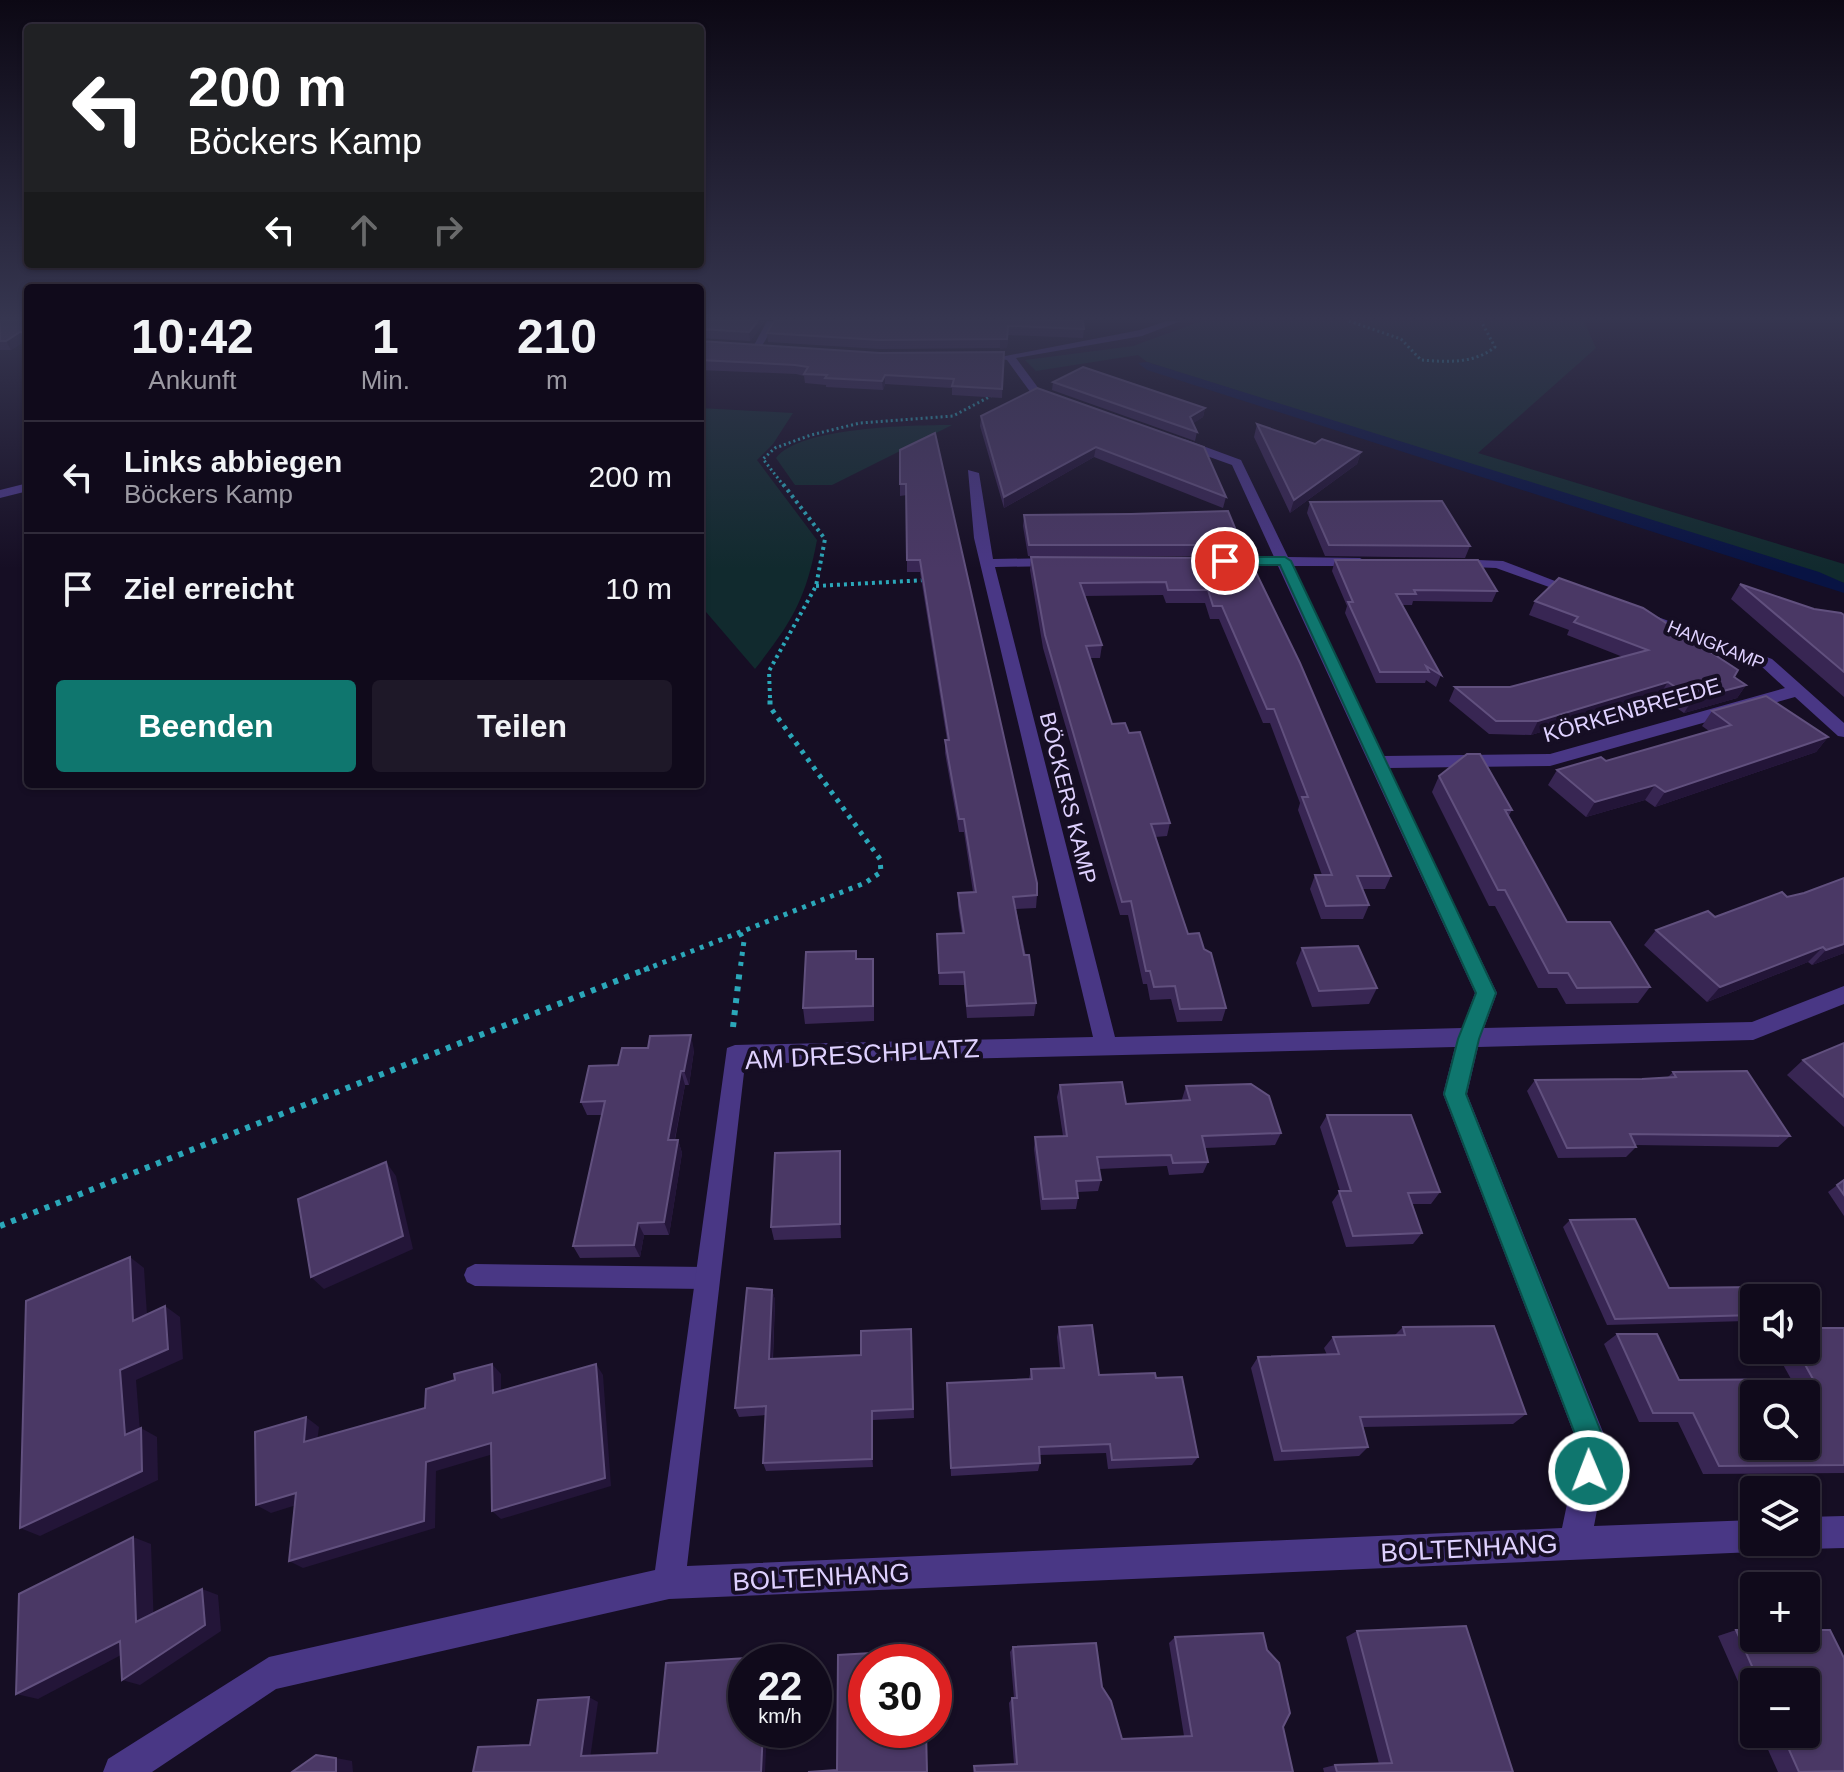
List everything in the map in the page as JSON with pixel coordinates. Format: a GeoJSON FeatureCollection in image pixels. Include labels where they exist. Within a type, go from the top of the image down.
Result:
{"type":"FeatureCollection","features":[{"type":"Feature","properties":{"kind":"street"},"geometry":{"type":"LineString","coordinates":[[1072,404],[1079,406]]}},
{"type":"Feature","properties":{"kind":"street","name":"BOLTENHANG"},"geometry":{"type":"LineString","coordinates":[[121,1772],[269,1674],[669,1583],[1575,1543],[1594,1447],[1455,1094],[1469,1039],[1486,993],[1237,463],[1151,432]]}},
{"type":"Feature","properties":{"kind":"street","name":"BÖCKERS KAMP"},"geometry":{"type":"LineString","coordinates":[[973,473],[981,538],[1106,1045]]}},
{"type":"Feature","properties":{"kind":"street"},"geometry":{"type":"LineString","coordinates":[[0,494],[24,488]]}},
{"type":"Feature","properties":{"kind":"street"},"geometry":{"type":"LineString","coordinates":[[1206,561],[1376,562]]}},
{"type":"Feature","properties":{"kind":"street"},"geometry":{"type":"LineString","coordinates":[[987,563],[1081,562]]}},
{"type":"Feature","properties":{"kind":"street"},"geometry":{"type":"LineString","coordinates":[[1437,563],[1498,564],[1600,601]]}},
{"type":"Feature","properties":{"kind":"street","name":"HANGKAMP"},"geometry":{"type":"LineString","coordinates":[[1629,611],[1760,658],[1844,732]]}},
{"type":"Feature","properties":{"kind":"street","name":"KÖRKENBREEDE"},"geometry":{"type":"LineString","coordinates":[[1379,762],[1550,760],[1777,694],[1799,691]]}},
{"type":"Feature","properties":{"kind":"street","name":"AM DRESCHPLATZ"},"geometry":{"type":"LineString","coordinates":[[669,1583],[735,1055],[1753,1031],[1844,995]]}},
{"type":"Feature","properties":{"kind":"street"},"geometry":{"type":"LineString","coordinates":[[1820,1533],[1844,1532]]}},
{"type":"Feature","properties":{"kind":"street"},"geometry":{"type":"LineString","coordinates":[[1575,1543],[1740,1537]]}},
{"type":"Feature","properties":{"kind":"lane"},"geometry":{"type":"LineString","coordinates":[[475,1275],[705,1278]]}},
{"type":"Feature","properties":{"kind":"path"},"geometry":{"type":"LineString","coordinates":[[0,1226],[865,883],[881,872],[880,859],[770,707],[769,671],[816,586],[825,539],[763,459],[775,448],[860,423],[953,416],[976,404]]}},
{"type":"Feature","properties":{"kind":"path"},"geometry":{"type":"LineString","coordinates":[[816,586],[928,580]]}},
{"type":"Feature","properties":{"kind":"path"},"geometry":{"type":"LineString","coordinates":[[735,1055],[731,1044],[744,941],[740,933]]}},
{"type":"Feature","properties":{"kind":"green space"},"geometry":{"type":"Polygon","coordinates":[[[1278,404],[1533,404],[1478,453],[1844,564],[1844,583],[1278,404]]]}},
{"type":"Feature","properties":{"kind":"green space"},"geometry":{"type":"Polygon","coordinates":[[[704,408],[793,413],[773,444],[757,460],[817,540],[808,578],[796,609],[755,669],[704,610],[704,408]]]}},
{"type":"Feature","properties":{"kind":"green space"},"geometry":{"type":"Polygon","coordinates":[[[952,425],[832,485],[795,485],[776,458],[788,448],[831,434],[885,427],[952,425]]]}},
{"type":"Feature","properties":{"kind":"shaded area"},"geometry":{"type":"Polygon","coordinates":[[[1252,404],[1280,404],[1819,572],[1844,583],[1844,593],[1252,404]]]}},
{"type":"Feature","properties":{"kind":"building"},"geometry":{"type":"Polygon","coordinates":[[[1006,404],[1081,404],[1204,447],[1226,497],[1096,447],[1004,497],[981,416],[1006,404]]]}},
{"type":"Feature","properties":{"kind":"building"},"geometry":{"type":"Polygon","coordinates":[[[1115,404],[1192,404],[1205,408],[1190,417],[1197,432],[1115,404]]]}},
{"type":"Feature","properties":{"kind":"building"},"geometry":{"type":"Polygon","coordinates":[[[1257,424],[1315,444],[1322,439],[1361,452],[1294,500],[1257,424]]]}},
{"type":"Feature","properties":{"kind":"building"},"geometry":{"type":"Polygon","coordinates":[[[935,433],[1037,883],[1037,895],[1013,897],[1024,955],[1029,955],[1036,1003],[967,1006],[964,972],[939,973],[937,934],[964,933],[958,893],[976,892],[964,819],[959,819],[945,740],[949,740],[920,560],[907,560],[906,484],[900,484],[900,450],[935,433]]]}},
{"type":"Feature","properties":{"kind":"building"},"geometry":{"type":"Polygon","coordinates":[[[1442,501],[1470,546],[1329,545],[1310,502],[1442,501]]]}},
{"type":"Feature","properties":{"kind":"building"},"geometry":{"type":"Polygon","coordinates":[[[1228,511],[1242,545],[1029,545],[1024,515],[1131,514],[1228,511]]]}},
{"type":"Feature","properties":{"kind":"building"},"geometry":{"type":"Polygon","coordinates":[[[1031,557],[1249,558],[1300,663],[1391,876],[1357,876],[1369,905],[1326,906],[1315,875],[1332,875],[1302,797],[1308,797],[1274,709],[1267,709],[1222,606],[1213,606],[1208,590],[1168,590],[1166,582],[1080,583],[1102,645],[1086,646],[1112,724],[1125,723],[1129,733],[1140,732],[1170,823],[1151,824],[1188,934],[1199,933],[1204,949],[1211,953],[1226,1008],[1180,1009],[1175,986],[1154,987],[1150,971],[1146,971],[1131,901],[1122,902],[1045,635],[1031,557]]]}},
{"type":"Feature","properties":{"kind":"building"},"geometry":{"type":"Polygon","coordinates":[[[1335,560],[1478,560],[1497,591],[1414,590],[1416,594],[1396,594],[1441,675],[1426,666],[1429,672],[1380,672],[1348,602],[1353,602],[1335,560]]]}},
{"type":"Feature","properties":{"kind":"building"},"geometry":{"type":"Polygon","coordinates":[[[1559,578],[1643,608],[1738,670],[1734,677],[1746,685],[1693,699],[1668,682],[1538,721],[1496,721],[1455,687],[1510,687],[1648,650],[1574,622],[1578,617],[1535,601],[1559,578]]]}},
{"type":"Feature","properties":{"kind":"building"},"geometry":{"type":"Polygon","coordinates":[[[1740,584],[1814,609],[1844,615],[1844,672],[1740,584]]]}},
{"type":"Feature","properties":{"kind":"building"},"geometry":{"type":"Polygon","coordinates":[[[1766,696],[1828,737],[1665,792],[1655,785],[1595,802],[1557,770],[1601,757],[1606,761],[1731,725],[1712,711],[1766,696]]]}},
{"type":"Feature","properties":{"kind":"building"},"geometry":{"type":"Polygon","coordinates":[[[1467,754],[1480,754],[1512,810],[1505,810],[1567,922],[1610,922],[1650,987],[1577,988],[1568,973],[1549,973],[1505,890],[1498,890],[1439,776],[1467,754]]]}},
{"type":"Feature","properties":{"kind":"building"},"geometry":{"type":"Polygon","coordinates":[[[1844,878],[1844,944],[1826,950],[1823,947],[1720,987],[1656,930],[1708,911],[1715,917],[1782,892],[1787,897],[1844,878]]]}},
{"type":"Feature","properties":{"kind":"building"},"geometry":{"type":"Polygon","coordinates":[[[1358,946],[1377,988],[1319,991],[1302,948],[1358,946]]]}},
{"type":"Feature","properties":{"kind":"building"},"geometry":{"type":"Polygon","coordinates":[[[856,951],[856,959],[873,959],[873,1006],[803,1008],[806,952],[856,951]]]}},
{"type":"Feature","properties":{"kind":"building"},"geometry":{"type":"Polygon","coordinates":[[[691,1035],[668,1140],[678,1140],[664,1222],[638,1223],[634,1245],[573,1246],[605,1101],[581,1102],[589,1066],[618,1065],[622,1048],[648,1048],[650,1036],[691,1035]]]}},
{"type":"Feature","properties":{"kind":"building"},"geometry":{"type":"Polygon","coordinates":[[[1844,1043],[1844,1097],[1803,1060],[1844,1043]]]}},
{"type":"Feature","properties":{"kind":"building"},"geometry":{"type":"Polygon","coordinates":[[[1747,1071],[1790,1136],[1630,1134],[1636,1147],[1567,1148],[1535,1080],[1642,1079],[1676,1077],[1673,1072],[1747,1071]]]}},
{"type":"Feature","properties":{"kind":"building"},"geometry":{"type":"Polygon","coordinates":[[[1122,1082],[1126,1104],[1190,1100],[1186,1086],[1251,1084],[1269,1096],[1281,1133],[1202,1136],[1208,1162],[1173,1163],[1171,1155],[1097,1157],[1101,1180],[1076,1181],[1078,1198],[1043,1199],[1035,1137],[1067,1136],[1060,1085],[1122,1082]]]}},
{"type":"Feature","properties":{"kind":"building"},"geometry":{"type":"Polygon","coordinates":[[[1327,1115],[1411,1115],[1440,1192],[1408,1193],[1422,1233],[1353,1236],[1339,1191],[1351,1191],[1327,1115]]]}},
{"type":"Feature","properties":{"kind":"building"},"geometry":{"type":"Polygon","coordinates":[[[840,1151],[840,1224],[771,1227],[775,1153],[840,1151]]]}},
{"type":"Feature","properties":{"kind":"building"},"geometry":{"type":"Polygon","coordinates":[[[386,1162],[403,1236],[311,1277],[298,1199],[386,1162]]]}},
{"type":"Feature","properties":{"kind":"building"},"geometry":{"type":"Polygon","coordinates":[[[1844,1180],[1844,1195],[1837,1185],[1844,1180]]]}},
{"type":"Feature","properties":{"kind":"building"},"geometry":{"type":"Polygon","coordinates":[[[1635,1219],[1669,1288],[1740,1287],[1740,1315],[1615,1319],[1570,1220],[1635,1219]]]}},
{"type":"Feature","properties":{"kind":"building"},"geometry":{"type":"Polygon","coordinates":[[[130,1257],[133,1321],[165,1306],[168,1349],[120,1370],[125,1435],[141,1428],[142,1471],[20,1528],[26,1301],[130,1257]]]}},
{"type":"Feature","properties":{"kind":"building"},"geometry":{"type":"Polygon","coordinates":[[[747,1288],[772,1290],[769,1359],[861,1355],[861,1331],[911,1329],[913,1409],[872,1411],[872,1459],[763,1463],[766,1406],[735,1408],[747,1288]]]}},
{"type":"Feature","properties":{"kind":"building"},"geometry":{"type":"Polygon","coordinates":[[[1092,1325],[1099,1375],[1155,1373],[1156,1378],[1182,1377],[1198,1457],[1112,1460],[1110,1444],[1039,1447],[1040,1463],[951,1468],[947,1383],[1032,1379],[1031,1369],[1064,1368],[1059,1327],[1092,1325]]]}},
{"type":"Feature","properties":{"kind":"building"},"geometry":{"type":"Polygon","coordinates":[[[1494,1326],[1526,1414],[1360,1417],[1368,1447],[1282,1451],[1258,1357],[1339,1354],[1333,1337],[1405,1335],[1403,1327],[1494,1326]]]}},
{"type":"Feature","properties":{"kind":"building"},"geometry":{"type":"Polygon","coordinates":[[[1820,1328],[1844,1328],[1844,1465],[1719,1466],[1693,1413],[1653,1413],[1617,1334],[1657,1334],[1679,1380],[1813,1379],[1805,1364],[1820,1364],[1820,1328]]]}},
{"type":"Feature","properties":{"kind":"building"},"geometry":{"type":"Polygon","coordinates":[[[492,1364],[493,1393],[596,1364],[605,1478],[492,1511],[491,1443],[426,1462],[424,1521],[289,1561],[296,1493],[256,1505],[255,1432],[306,1417],[304,1442],[425,1408],[426,1389],[455,1380],[454,1374],[492,1364]]]}},
{"type":"Feature","properties":{"kind":"building"},"geometry":{"type":"Polygon","coordinates":[[[133,1537],[136,1622],[202,1589],[205,1625],[122,1680],[120,1641],[16,1694],[19,1594],[133,1537]]]}},
{"type":"Feature","properties":{"kind":"building"},"geometry":{"type":"Polygon","coordinates":[[[1466,1626],[1513,1772],[1337,1772],[1335,1765],[1392,1763],[1357,1631],[1466,1626]]]}},
{"type":"Feature","properties":{"kind":"building"},"geometry":{"type":"Polygon","coordinates":[[[1820,1630],[1830,1630],[1844,1658],[1844,1771],[1799,1772],[1788,1748],[1820,1748],[1820,1668],[1753,1668],[1746,1652],[1820,1652],[1820,1630]]]}},
{"type":"Feature","properties":{"kind":"building"},"geometry":{"type":"Polygon","coordinates":[[[1263,1633],[1267,1650],[1279,1663],[1290,1713],[1283,1727],[1293,1772],[975,1772],[974,1766],[1017,1764],[1012,1698],[1017,1698],[1013,1647],[1096,1643],[1102,1687],[1111,1701],[1122,1739],[1192,1736],[1175,1637],[1263,1633]]]}},
{"type":"Feature","properties":{"kind":"building"},"geometry":{"type":"Polygon","coordinates":[[[848,1654],[848,1748],[926,1748],[927,1772],[808,1772],[837,1770],[838,1655],[848,1654]]]}},
{"type":"Feature","properties":{"kind":"building"},"geometry":{"type":"Polygon","coordinates":[[[728,1659],[728,1748],[762,1748],[761,1772],[473,1772],[478,1747],[530,1745],[538,1700],[589,1697],[581,1756],[657,1753],[666,1663],[728,1659]]]}},
{"type":"Feature","properties":{"kind":"building"},"geometry":{"type":"Polygon","coordinates":[[[316,1755],[336,1758],[336,1772],[292,1772],[316,1755]]]}},
{"type":"Feature","properties":{"kind":"route"},"geometry":{"type":"LineString","coordinates":[[1225,561],[1285,561],[1486,993],[1469,1039],[1455,1094],[1594,1447],[1589,1471]]}}]}
